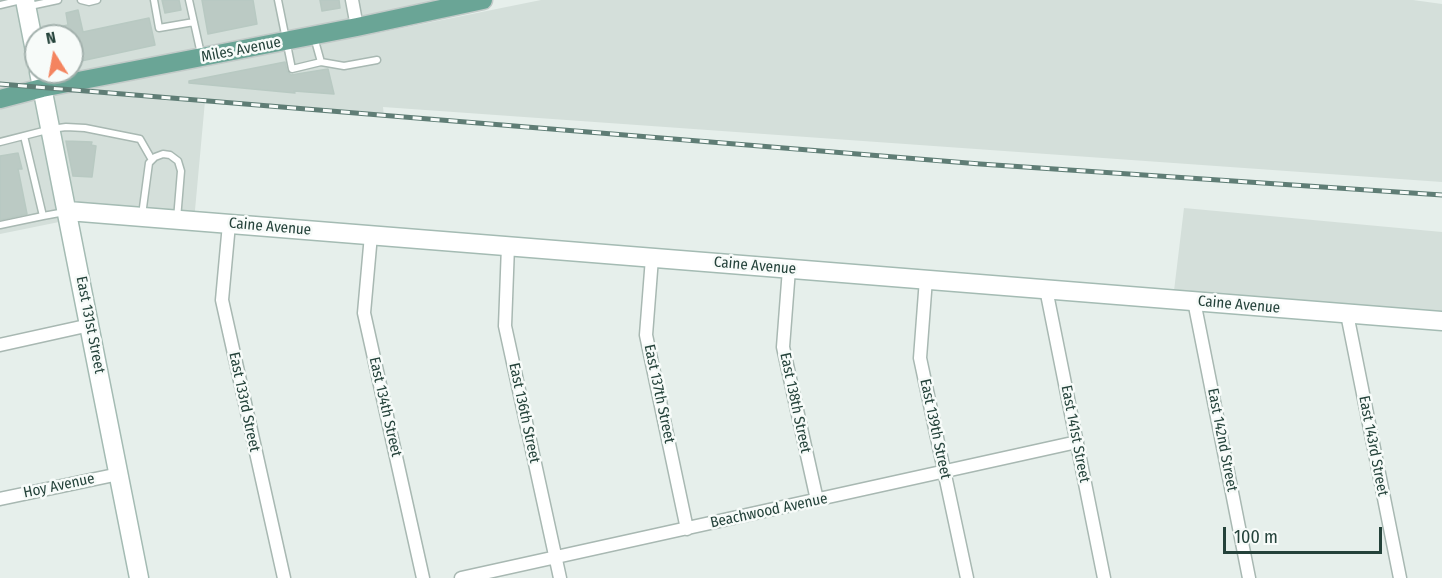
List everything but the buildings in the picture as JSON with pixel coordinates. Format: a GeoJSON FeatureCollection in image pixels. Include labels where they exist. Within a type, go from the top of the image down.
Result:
{"type":"FeatureCollection","features":[{"type":"Feature","properties":{"kind":"main road","name":"Miles Avenue"},"geometry":{"type":"LineString","coordinates":[[84,74],[201,57],[483,0]]}},
{"type":"Feature","properties":{"kind":"main road","name":"Miles Avenue"},"geometry":{"type":"LineString","coordinates":[[0,99],[32,84]]}},
{"type":"Feature","properties":{"kind":"street"},"geometry":{"type":"LineString","coordinates":[[352,0],[357,27]]}},
{"type":"Feature","properties":{"kind":"street"},"geometry":{"type":"LineString","coordinates":[[24,2],[29,24]]}},
{"type":"Feature","properties":{"kind":"street","name":"East 131st Street"},"geometry":{"type":"LineString","coordinates":[[42,84],[140,578]]}},
{"type":"Feature","properties":{"kind":"street","name":"Caine Avenue"},"geometry":{"type":"LineString","coordinates":[[68,211],[1442,321]]}},
{"type":"Feature","properties":{"kind":"street","name":"East 133rd Street"},"geometry":{"type":"LineString","coordinates":[[229,224],[222,300],[284,578]]}},
{"type":"Feature","properties":{"kind":"street","name":"East 134th Street"},"geometry":{"type":"LineString","coordinates":[[371,235],[364,313],[423,578]]}},
{"type":"Feature","properties":{"kind":"street","name":"East 136th Street"},"geometry":{"type":"LineString","coordinates":[[508,246],[506,326],[560,578]]}},
{"type":"Feature","properties":{"kind":"street","name":"East 137th Street"},"geometry":{"type":"LineString","coordinates":[[652,258],[646,335],[687,529]]}},
{"type":"Feature","properties":{"kind":"street","name":"East 138th Street"},"geometry":{"type":"LineString","coordinates":[[789,268],[783,347],[817,500]]}},
{"type":"Feature","properties":{"kind":"street","name":"East 139th Street"},"geometry":{"type":"LineString","coordinates":[[926,279],[920,358],[967,578]]}},
{"type":"Feature","properties":{"kind":"street","name":"East 141st Street"},"geometry":{"type":"LineString","coordinates":[[1047,289],[1104,578]]}},
{"type":"Feature","properties":{"kind":"street","name":"East 142nd Street"},"geometry":{"type":"LineString","coordinates":[[1194,301],[1249,578]]}},
{"type":"Feature","properties":{"kind":"street","name":"East 143rd Street"},"geometry":{"type":"LineString","coordinates":[[1347,314],[1400,578]]}},
{"type":"Feature","properties":{"kind":"street"},"geometry":{"type":"LineString","coordinates":[[0,345],[90,325]]}},
{"type":"Feature","properties":{"kind":"street","name":"Beachwood Avenue"},"geometry":{"type":"LineString","coordinates":[[461,578],[945,473],[1077,442]]}},
{"type":"Feature","properties":{"kind":"street","name":"Hoy Avenue"},"geometry":{"type":"LineString","coordinates":[[0,499],[119,474]]}},
{"type":"Feature","properties":{"kind":"lane"},"geometry":{"type":"LineString","coordinates":[[0,5],[58,0]]}},
{"type":"Feature","properties":{"kind":"lane"},"geometry":{"type":"LineString","coordinates":[[81,0],[88,2],[97,0]]}},
{"type":"Feature","properties":{"kind":"lane"},"geometry":{"type":"LineString","coordinates":[[154,0],[159,28],[194,22]]}},
{"type":"Feature","properties":{"kind":"lane"},"geometry":{"type":"LineString","coordinates":[[189,0],[201,57]]}},
{"type":"Feature","properties":{"kind":"lane"},"geometry":{"type":"LineString","coordinates":[[278,0],[292,69],[321,62],[344,66],[377,60]]}},
{"type":"Feature","properties":{"kind":"lane"},"geometry":{"type":"LineString","coordinates":[[314,35],[321,62]]}},
{"type":"Feature","properties":{"kind":"lane"},"geometry":{"type":"LineString","coordinates":[[0,142],[51,129],[85,128],[140,139],[152,160]]}},
{"type":"Feature","properties":{"kind":"lane"},"geometry":{"type":"LineString","coordinates":[[24,135],[43,216]]}},
{"type":"Feature","properties":{"kind":"lane"},"geometry":{"type":"LineString","coordinates":[[142,217],[147,171],[152,160],[163,154],[170,155],[178,161],[181,171],[177,220]]}},
{"type":"Feature","properties":{"kind":"lane"},"geometry":{"type":"LineString","coordinates":[[0,225],[68,211]]}},
{"type":"Feature","properties":{"kind":"shaded area"},"geometry":{"type":"Polygon","coordinates":[[[0,0],[483,0],[366,26],[368,35],[541,0],[1413,0],[1442,4],[1442,182],[383,107],[384,116],[205,101],[194,221],[69,220],[0,234],[0,0]]]}},
{"type":"Feature","properties":{"kind":"shaded area"},"geometry":{"type":"Polygon","coordinates":[[[1184,208],[1442,232],[1442,321],[1173,299],[1184,208]]]}},
{"type":"Feature","properties":{"kind":"railway"},"geometry":{"type":"LineString","coordinates":[[0,84],[980,164],[1442,195]]}}]}
